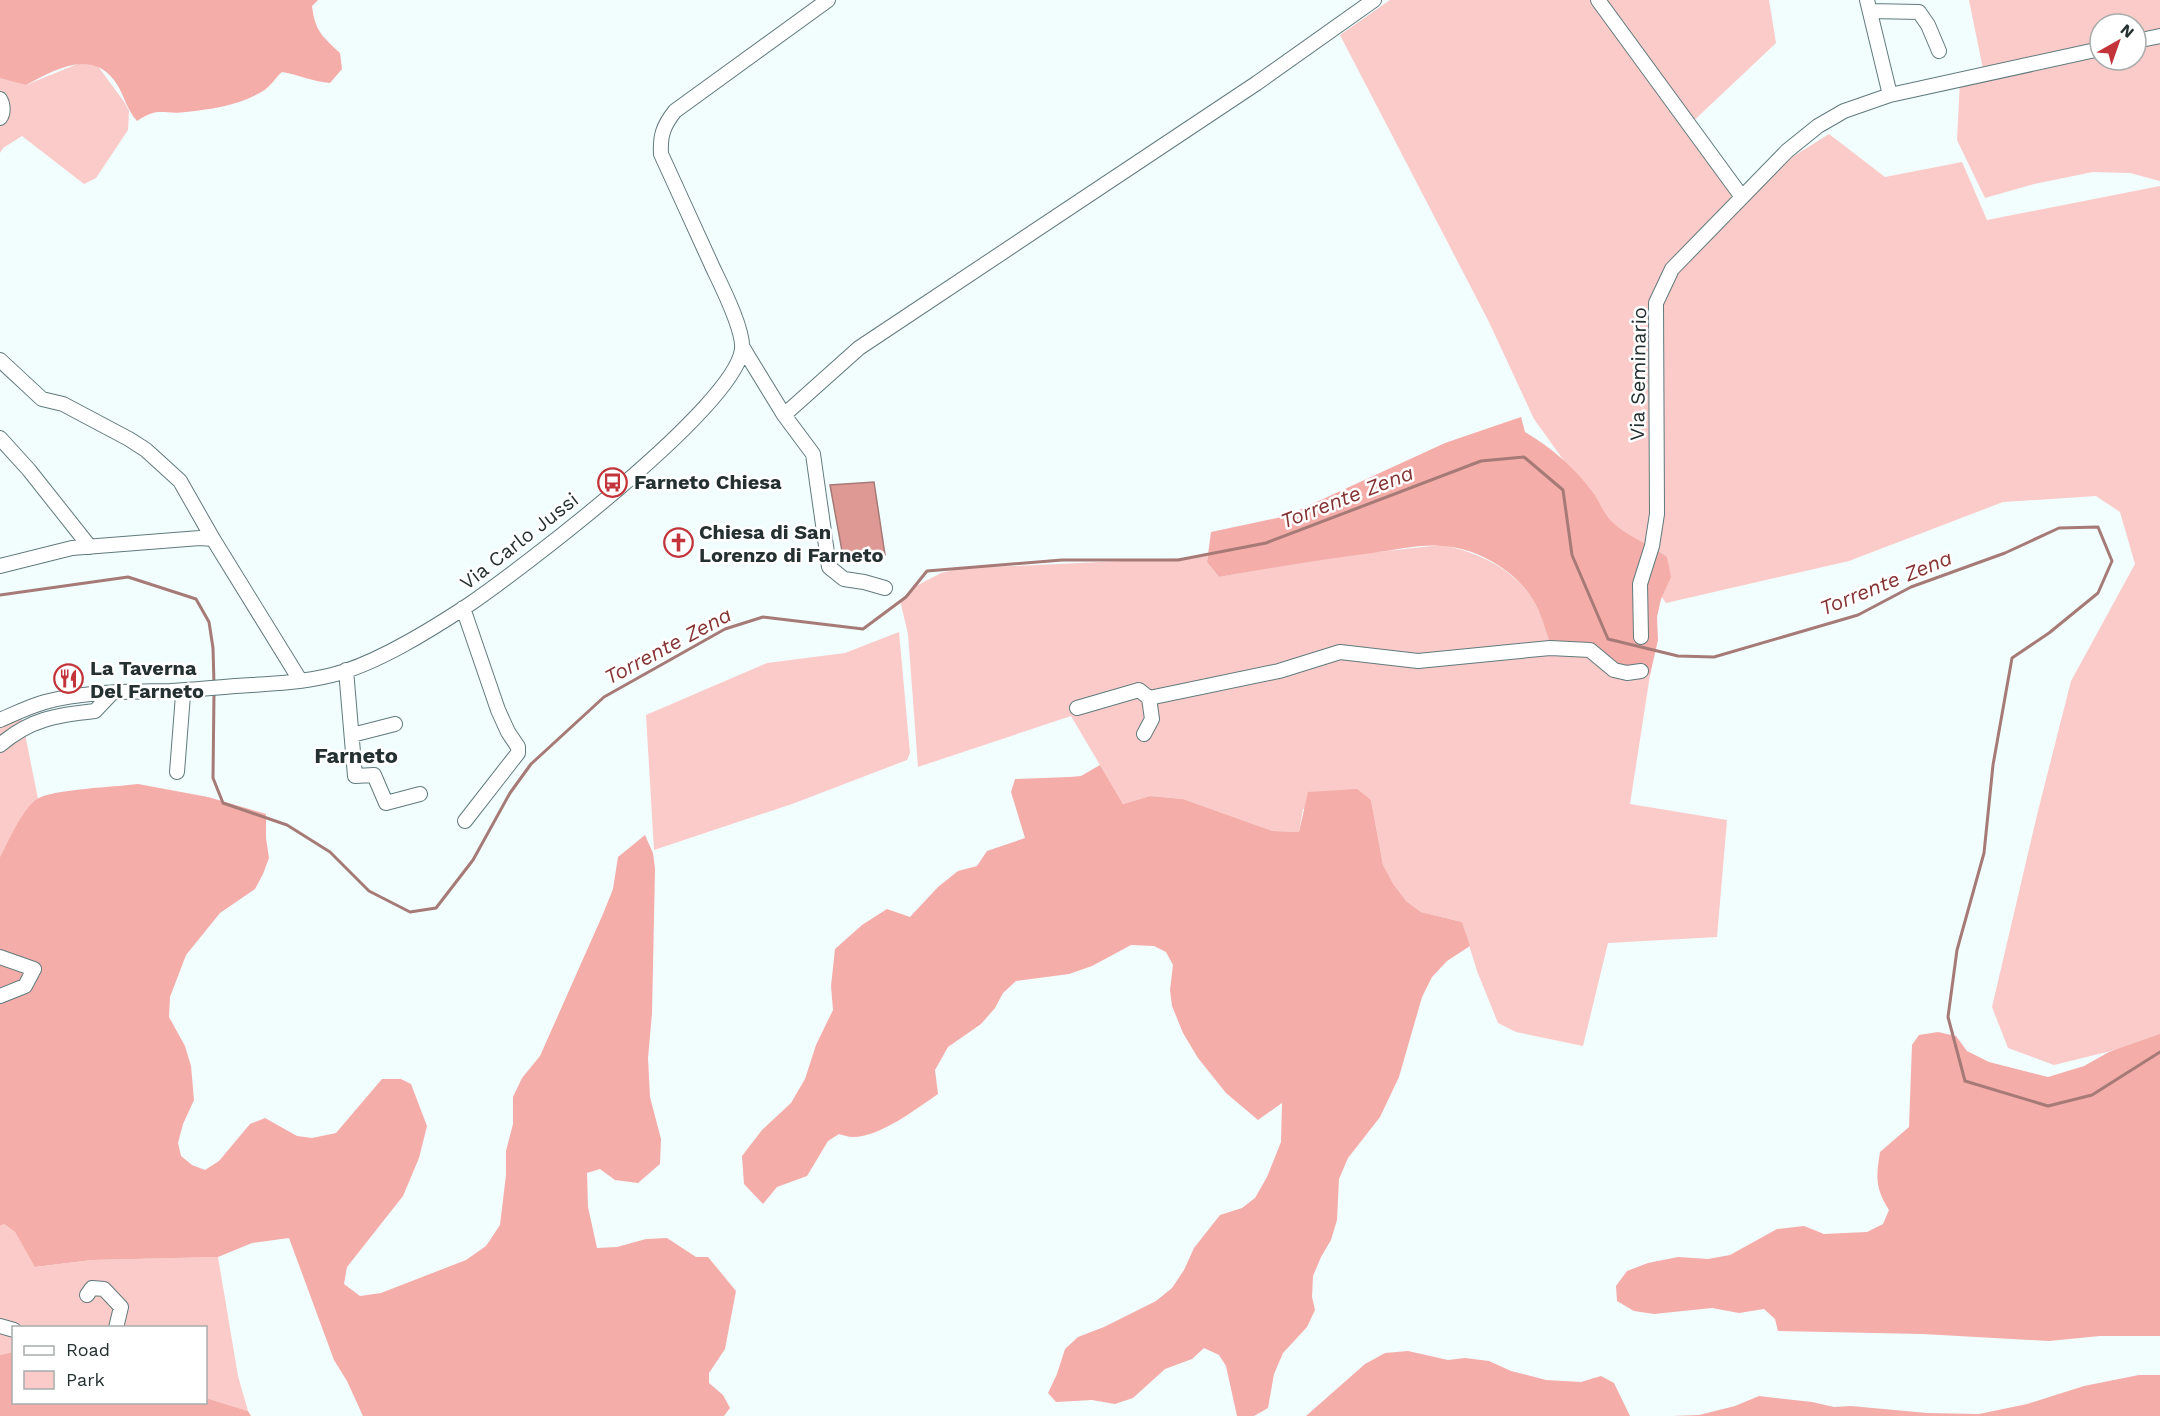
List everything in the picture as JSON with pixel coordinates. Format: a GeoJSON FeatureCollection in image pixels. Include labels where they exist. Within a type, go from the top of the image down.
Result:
{"type":"FeatureCollection","features":[{"type":"Feature","properties":{"kind":"street"},"geometry":{"type":"LineString","coordinates":[[828,0],[675,111],[666,122],[660,136],[661,154],[726,297],[742,338],[742,348],[784,415],[813,454],[829,567],[844,579],[885,588]]}},
{"type":"Feature","properties":{"kind":"street"},"geometry":{"type":"LineString","coordinates":[[784,415],[859,348],[1257,83],[1374,0]]}},
{"type":"Feature","properties":{"kind":"street"},"geometry":{"type":"LineString","coordinates":[[1598,0],[1742,197]]}},
{"type":"Feature","properties":{"kind":"street"},"geometry":{"type":"LineString","coordinates":[[1890,95],[1869,6],[1919,12],[1928,25],[1939,51]]}},
{"type":"Feature","properties":{"kind":"street","name":"Via Seminario"},"geometry":{"type":"LineString","coordinates":[[1641,637],[1640,584],[1652,546],[1657,514],[1656,303],[1672,269],[1787,151],[1818,126],[1844,111],[1890,95],[2088,52]]}},
{"type":"Feature","properties":{"kind":"street"},"geometry":{"type":"LineString","coordinates":[[0,99],[2,115],[0,118]]}},
{"type":"Feature","properties":{"kind":"street","name":"Via Carlo Jussi"},"geometry":{"type":"LineString","coordinates":[[0,720],[44,702],[84,694],[189,692],[236,686],[279,684],[332,675],[412,640],[530,561],[689,425],[726,383],[739,364],[742,348]]}},
{"type":"Feature","properties":{"kind":"street"},"geometry":{"type":"LineString","coordinates":[[0,360],[42,399],[63,404],[146,450],[180,481],[300,680]]}},
{"type":"Feature","properties":{"kind":"street"},"geometry":{"type":"LineString","coordinates":[[0,438],[29,470],[90,547]]}},
{"type":"Feature","properties":{"kind":"street"},"geometry":{"type":"LineString","coordinates":[[0,566],[72,548],[200,538],[213,539]]}},
{"type":"Feature","properties":{"kind":"street"},"geometry":{"type":"LineString","coordinates":[[463,608],[498,710],[518,747],[518,753],[465,821]]}},
{"type":"Feature","properties":{"kind":"street"},"geometry":{"type":"LineString","coordinates":[[1149,698],[1279,671],[1340,652],[1418,661],[1550,648],[1590,650],[1614,670],[1628,673],[1641,671]]}},
{"type":"Feature","properties":{"kind":"street"},"geometry":{"type":"LineString","coordinates":[[346,670],[355,776],[374,775],[386,803],[420,794]]}},
{"type":"Feature","properties":{"kind":"street"},"geometry":{"type":"LineString","coordinates":[[1077,708],[1139,690],[1149,698],[1152,719],[1144,734]]}},
{"type":"Feature","properties":{"kind":"street"},"geometry":{"type":"LineString","coordinates":[[177,772],[189,692]]}},
{"type":"Feature","properties":{"kind":"street"},"geometry":{"type":"LineString","coordinates":[[0,746],[32,723],[67,714],[95,711],[112,693]]}},
{"type":"Feature","properties":{"kind":"street"},"geometry":{"type":"LineString","coordinates":[[352,735],[395,724]]}},
{"type":"Feature","properties":{"kind":"street"},"geometry":{"type":"LineString","coordinates":[[0,957],[34,969],[25,986],[0,996]]}},
{"type":"Feature","properties":{"kind":"street"},"geometry":{"type":"LineString","coordinates":[[87,1295],[92,1288],[104,1289],[121,1307],[116,1326]]}},
{"type":"Feature","properties":{"kind":"green space"},"geometry":{"type":"Polygon","coordinates":[[[1390,0],[1769,0],[1776,43],[1687,127],[1735,193],[1829,134],[1885,177],[1962,162],[1987,220],[2160,186],[2160,1039],[2054,1065],[2008,1048],[1992,1007],[2071,681],[2135,564],[2120,512],[2096,496],[2003,502],[1849,561],[1666,603],[1534,419],[1489,322],[1340,35],[1390,0]]]}},
{"type":"Feature","properties":{"kind":"green space"},"geometry":{"type":"Polygon","coordinates":[[[1969,0],[2160,0],[2160,181],[2130,173],[2093,172],[2034,184],[1985,198],[1957,140],[1960,80],[1984,74],[1969,0]]]}},
{"type":"Feature","properties":{"kind":"green space"},"geometry":{"type":"Polygon","coordinates":[[[80,63],[97,65],[129,111],[128,130],[96,178],[84,184],[22,136],[3,148],[0,153],[0,77],[26,85],[80,63]]]}},
{"type":"Feature","properties":{"kind":"green space"},"geometry":{"type":"Polygon","coordinates":[[[1441,545],[1484,558],[1521,584],[1538,609],[1553,653],[1605,653],[1626,670],[1650,675],[1630,804],[1727,820],[1717,937],[1608,943],[1583,1046],[1516,1032],[1498,1023],[1477,971],[1462,922],[1421,912],[1406,901],[1392,884],[1383,865],[1371,800],[1303,809],[1299,832],[1273,831],[1183,799],[1150,796],[1123,804],[1071,716],[918,767],[908,634],[900,600],[918,585],[941,573],[966,567],[1184,558],[1208,553],[1207,562],[1219,577],[1315,559],[1441,545]]]}},
{"type":"Feature","properties":{"kind":"green space"},"geometry":{"type":"Polygon","coordinates":[[[899,632],[910,753],[907,760],[792,804],[654,850],[646,715],[767,663],[845,653],[899,632]]]}},
{"type":"Feature","properties":{"kind":"green space"},"geometry":{"type":"Polygon","coordinates":[[[21,714],[38,799],[23,815],[0,857],[0,724],[21,714]]]}},
{"type":"Feature","properties":{"kind":"green space"},"geometry":{"type":"Polygon","coordinates":[[[4,1224],[15,1232],[36,1267],[92,1260],[218,1257],[238,1376],[248,1411],[207,1398],[207,1326],[12,1326],[12,1352],[0,1355],[0,1226],[4,1224]]]}},
{"type":"Feature","properties":{"kind":"shaded area"},"geometry":{"type":"Polygon","coordinates":[[[0,0],[318,0],[312,6],[315,22],[324,37],[340,53],[342,69],[330,83],[282,72],[263,91],[235,103],[178,113],[156,112],[137,121],[114,80],[94,66],[72,65],[26,85],[0,78],[0,0]]]}},
{"type":"Feature","properties":{"kind":"shaded area"},"geometry":{"type":"Polygon","coordinates":[[[1521,417],[1525,432],[1571,467],[1594,494],[1612,522],[1667,557],[1671,577],[1661,599],[1657,617],[1658,640],[1650,675],[1626,670],[1605,653],[1553,653],[1538,609],[1522,585],[1498,565],[1471,552],[1456,548],[1434,546],[1408,548],[1219,577],[1207,562],[1211,532],[1286,516],[1445,443],[1521,417]]]}},
{"type":"Feature","properties":{"kind":"shaded area"},"geometry":{"type":"Polygon","coordinates":[[[874,482],[885,555],[844,562],[830,485],[874,482]]]}},
{"type":"Feature","properties":{"kind":"shaded area"},"geometry":{"type":"Polygon","coordinates":[[[1100,765],[1123,804],[1150,796],[1183,799],[1273,831],[1299,832],[1308,792],[1357,789],[1371,800],[1383,865],[1393,884],[1406,901],[1421,912],[1462,922],[1470,946],[1447,961],[1432,977],[1422,997],[1399,1077],[1380,1117],[1348,1158],[1339,1179],[1337,1220],[1331,1240],[1313,1276],[1312,1297],[1315,1310],[1307,1327],[1283,1353],[1274,1374],[1268,1408],[1254,1416],[1237,1416],[1226,1366],[1219,1355],[1204,1348],[1192,1359],[1165,1369],[1133,1398],[1115,1404],[1092,1400],[1056,1402],[1048,1393],[1065,1349],[1078,1337],[1104,1327],[1156,1301],[1172,1288],[1184,1270],[1194,1248],[1220,1215],[1242,1208],[1255,1198],[1267,1177],[1281,1142],[1282,1103],[1258,1120],[1226,1093],[1198,1058],[1183,1033],[1172,1006],[1170,990],[1173,965],[1166,952],[1154,946],[1131,945],[1092,966],[1069,974],[1016,981],[1003,993],[995,1008],[981,1024],[948,1047],[935,1070],[938,1094],[897,1121],[875,1132],[853,1137],[839,1134],[828,1141],[807,1176],[777,1187],[763,1204],[744,1184],[742,1156],[762,1130],[791,1103],[805,1079],[816,1045],[833,1010],[831,986],[835,949],[862,925],[887,909],[910,917],[938,887],[958,871],[977,866],[987,851],[1025,838],[1011,792],[1015,779],[1081,776],[1100,765]]]}},
{"type":"Feature","properties":{"kind":"shaded area"},"geometry":{"type":"Polygon","coordinates":[[[138,784],[208,797],[266,814],[269,858],[263,874],[255,889],[220,913],[186,955],[170,997],[169,1017],[185,1046],[191,1066],[194,1100],[183,1124],[178,1143],[181,1156],[192,1165],[205,1170],[219,1161],[250,1124],[265,1118],[297,1136],[312,1138],[336,1133],[382,1079],[401,1079],[411,1084],[427,1126],[419,1158],[403,1196],[347,1267],[344,1284],[360,1296],[381,1293],[466,1260],[486,1246],[500,1225],[506,1175],[506,1151],[513,1124],[513,1097],[522,1078],[540,1056],[603,914],[613,889],[618,857],[645,835],[653,853],[655,869],[652,1013],[648,1058],[650,1097],[661,1139],[660,1164],[638,1183],[615,1180],[600,1169],[587,1173],[588,1207],[597,1248],[617,1247],[646,1239],[667,1238],[696,1257],[708,1257],[736,1291],[725,1349],[709,1373],[709,1383],[723,1395],[730,1408],[724,1416],[363,1416],[347,1381],[334,1360],[289,1238],[252,1243],[218,1257],[92,1260],[35,1267],[15,1232],[4,1224],[0,1226],[0,857],[21,818],[37,799],[56,793],[138,784]]]}},
{"type":"Feature","properties":{"kind":"shaded area"},"geometry":{"type":"Polygon","coordinates":[[[1938,1032],[1956,1036],[1967,1051],[1989,1062],[2048,1077],[2084,1066],[2109,1052],[2160,1034],[2160,1336],[2100,1336],[2049,1341],[1923,1334],[1778,1331],[1775,1319],[1764,1309],[1739,1313],[1712,1308],[1654,1314],[1634,1311],[1617,1301],[1616,1286],[1627,1271],[1648,1263],[1678,1257],[1708,1259],[1730,1255],[1777,1229],[1804,1226],[1824,1234],[1867,1232],[1883,1224],[1889,1210],[1879,1189],[1880,1152],[1909,1127],[1912,1045],[1919,1035],[1938,1032]]]}},
{"type":"Feature","properties":{"kind":"shaded area"},"geometry":{"type":"Polygon","coordinates":[[[1408,1351],[1448,1360],[1465,1358],[1489,1361],[1511,1371],[1546,1380],[1581,1382],[1601,1376],[1614,1383],[1630,1416],[1306,1416],[1365,1364],[1385,1353],[1408,1351]]]}},
{"type":"Feature","properties":{"kind":"shaded area"},"geometry":{"type":"Polygon","coordinates":[[[12,1352],[12,1404],[207,1404],[207,1398],[248,1411],[251,1416],[0,1416],[0,1355],[12,1352]]]}},
{"type":"Feature","properties":{"kind":"shaded area"},"geometry":{"type":"Polygon","coordinates":[[[2139,1375],[2160,1375],[2160,1416],[1672,1416],[1699,1415],[1735,1406],[1759,1396],[1834,1407],[1851,1406],[1927,1413],[1979,1414],[2027,1404],[2084,1386],[2139,1375]]]}},
{"type":"Feature","properties":{"kind":"waterway","name":"Torrente Zena"},"geometry":{"type":"LineString","coordinates":[[214,693],[213,778],[223,803],[287,825],[330,852],[369,891],[410,912],[436,908],[473,860],[510,793],[531,764],[604,697],[725,629],[763,617],[863,629],[906,597],[927,571],[1062,560],[1178,560],[1266,543],[1481,461],[1524,457],[1563,490],[1572,555],[1608,639],[1678,656],[1714,657],[1858,615],[1911,587],[2005,553],[2059,528],[2098,527],[2112,561],[2098,593],[2049,633],[2012,658],[1993,765],[1984,853],[1957,950],[1948,1017],[1965,1081],[2048,1106],[2092,1095],[2160,1052]]}},
{"type":"Feature","properties":{"kind":"waterway","name":"Torrente Zena"},"geometry":{"type":"LineString","coordinates":[[0,595],[128,577],[196,599],[209,622],[213,648],[214,684]]}},
{"type":"Feature","properties":{"kind":"place","name":"Farneto Chiesa"},"geometry":{"type":"Point","coordinates":[613,482]}},
{"type":"Feature","properties":{"kind":"place","name":"Chiesa di San Lorenzo di Farneto"},"geometry":{"type":"Point","coordinates":[678,543]}},
{"type":"Feature","properties":{"kind":"place","name":"La Taverna Del Farneto"},"geometry":{"type":"Point","coordinates":[69,679]}},
{"type":"Feature","properties":{"kind":"district","name":"Farneto"},"geometry":{"type":"Point","coordinates":[356,755]}}]}
